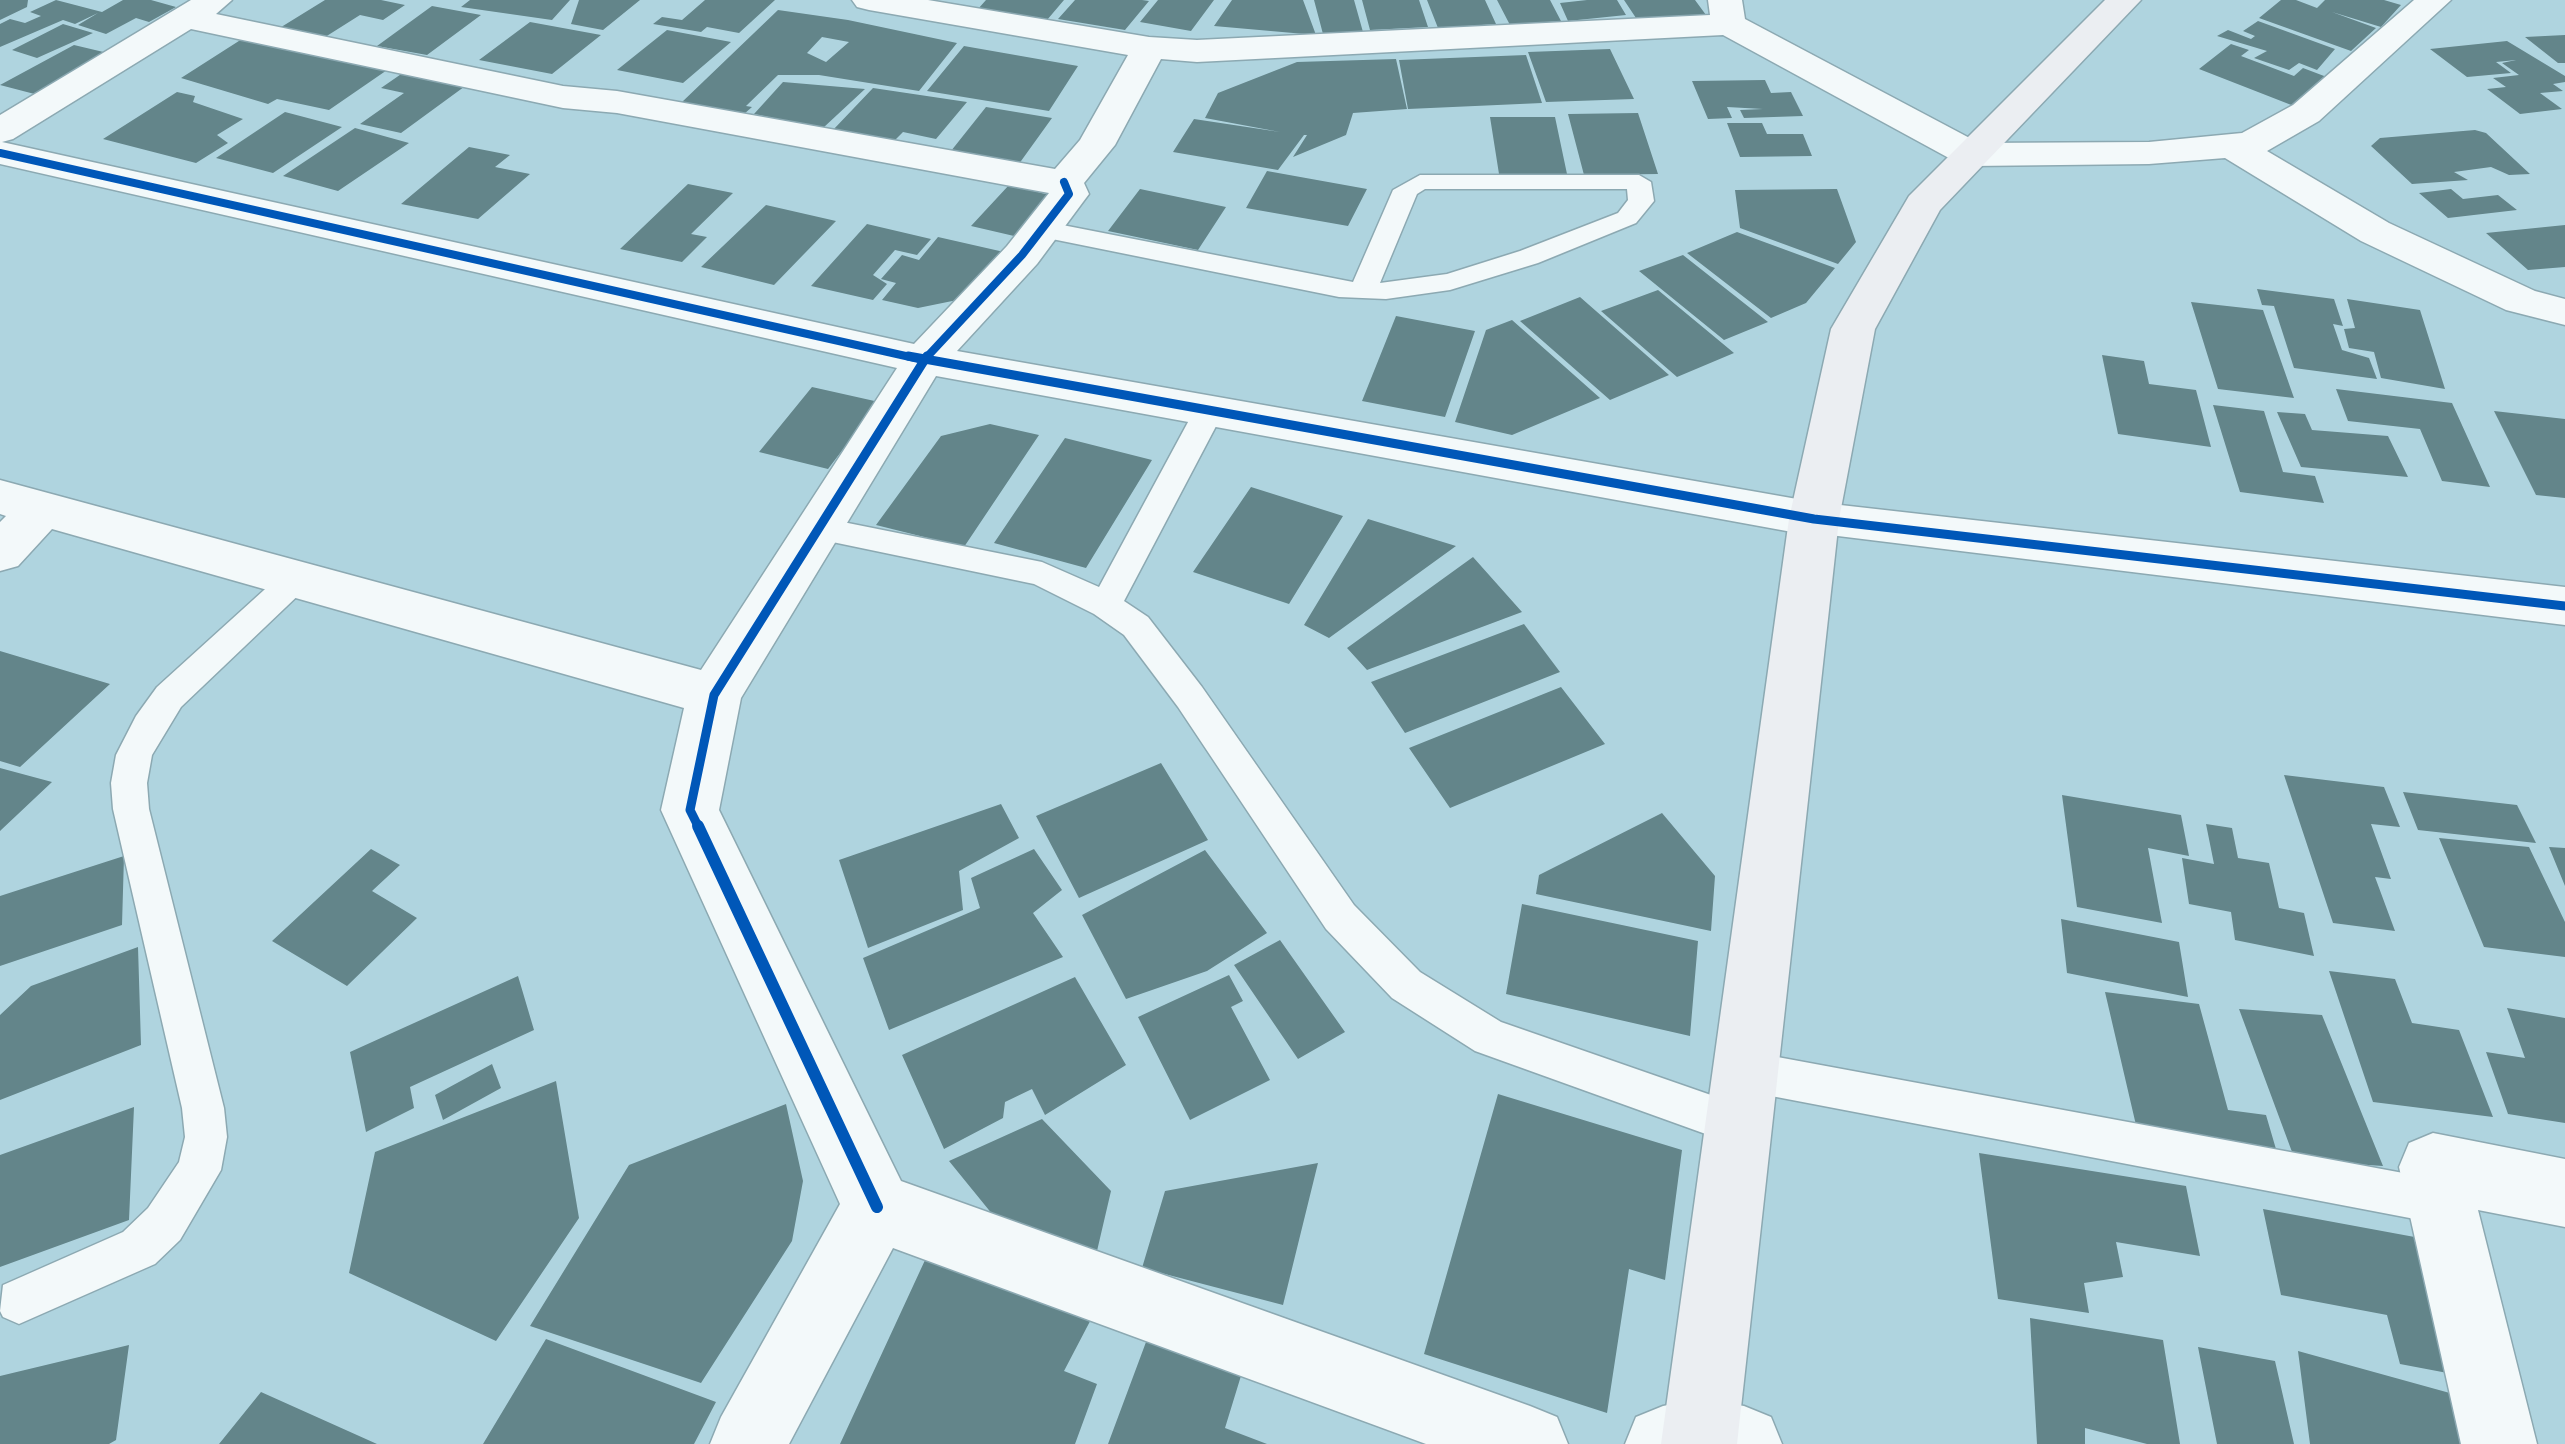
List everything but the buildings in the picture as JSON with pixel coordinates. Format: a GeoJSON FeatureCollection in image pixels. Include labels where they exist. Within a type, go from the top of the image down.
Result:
{"type":"FeatureCollection","features":[{"type":"Feature","properties":{"kind":"main road"},"geometry":{"type":"LineString","coordinates":[[1701,1442],[1814,519],[1853,328],[1923,204],[2124,0]]}},
{"type":"Feature","properties":{"kind":"street"},"geometry":{"type":"LineString","coordinates":[[869,0],[1149,48],[1197,51],[1727,12],[1972,155],[2149,153],[2251,144],[2306,113],[2434,0]]}},
{"type":"Feature","properties":{"kind":"street"},"geometry":{"type":"LineString","coordinates":[[0,131],[206,5],[562,97],[616,102],[1064,182]]}},
{"type":"Feature","properties":{"kind":"street"},"geometry":{"type":"LineString","coordinates":[[1064,182],[1096,145],[1149,48]]}},
{"type":"Feature","properties":{"kind":"street"},"geometry":{"type":"LineString","coordinates":[[2232,146],[2375,232],[2522,301],[2565,312]]}},
{"type":"Feature","properties":{"kind":"street"},"geometry":{"type":"LineString","coordinates":[[0,153],[924,360],[1814,519],[2565,606]]}},
{"type":"Feature","properties":{"kind":"street"},"geometry":{"type":"LineString","coordinates":[[1064,182],[1069,194],[1042,229],[924,360],[714,695],[690,810],[877,1207],[1530,1444]]}},
{"type":"Feature","properties":{"kind":"street"},"geometry":{"type":"LineString","coordinates":[[0,552],[21,503],[714,695]]}},
{"type":"Feature","properties":{"kind":"street"},"geometry":{"type":"LineString","coordinates":[[2499,1444],[2433,1167],[2565,1193]]}},
{"type":"Feature","properties":{"kind":"street"},"geometry":{"type":"LineString","coordinates":[[748,1444],[877,1207]]}},
{"type":"Feature","properties":{"kind":"lane"},"geometry":{"type":"LineString","coordinates":[[1042,229],[1363,291],[1450,282],[1597,231],[1636,210],[1640,201],[1639,182],[1430,181],[1412,185],[1403,196],[1363,291]]}},
{"type":"Feature","properties":{"kind":"lane"},"geometry":{"type":"LineString","coordinates":[[1106,604],[1209,410]]}},
{"type":"Feature","properties":{"kind":"lane"},"geometry":{"type":"LineString","coordinates":[[818,528],[1042,574],[1106,604],[1136,626],[1190,697],[1340,918],[1406,985],[1445,1013],[1489,1037],[1739,1124]]}},
{"type":"Feature","properties":{"kind":"lane"},"geometry":{"type":"LineString","coordinates":[[19,1301],[139,1248],[164,1224],[199,1170],[206,1137],[203,1108],[129,783],[134,756],[148,726],[169,698],[296,579]]}},
{"type":"Feature","properties":{"kind":"lane"},"geometry":{"type":"LineString","coordinates":[[1746,1070],[2442,1202]]}},
{"type":"Feature","properties":{"kind":"cycle path"},"geometry":{"type":"LineString","coordinates":[[0,153],[924,360],[1814,519],[2565,606]]}},
{"type":"Feature","properties":{"kind":"cycle path"},"geometry":{"type":"LineString","coordinates":[[877,1207],[690,810],[714,695],[924,360],[1022,255],[1069,194],[1064,182]]}}]}
